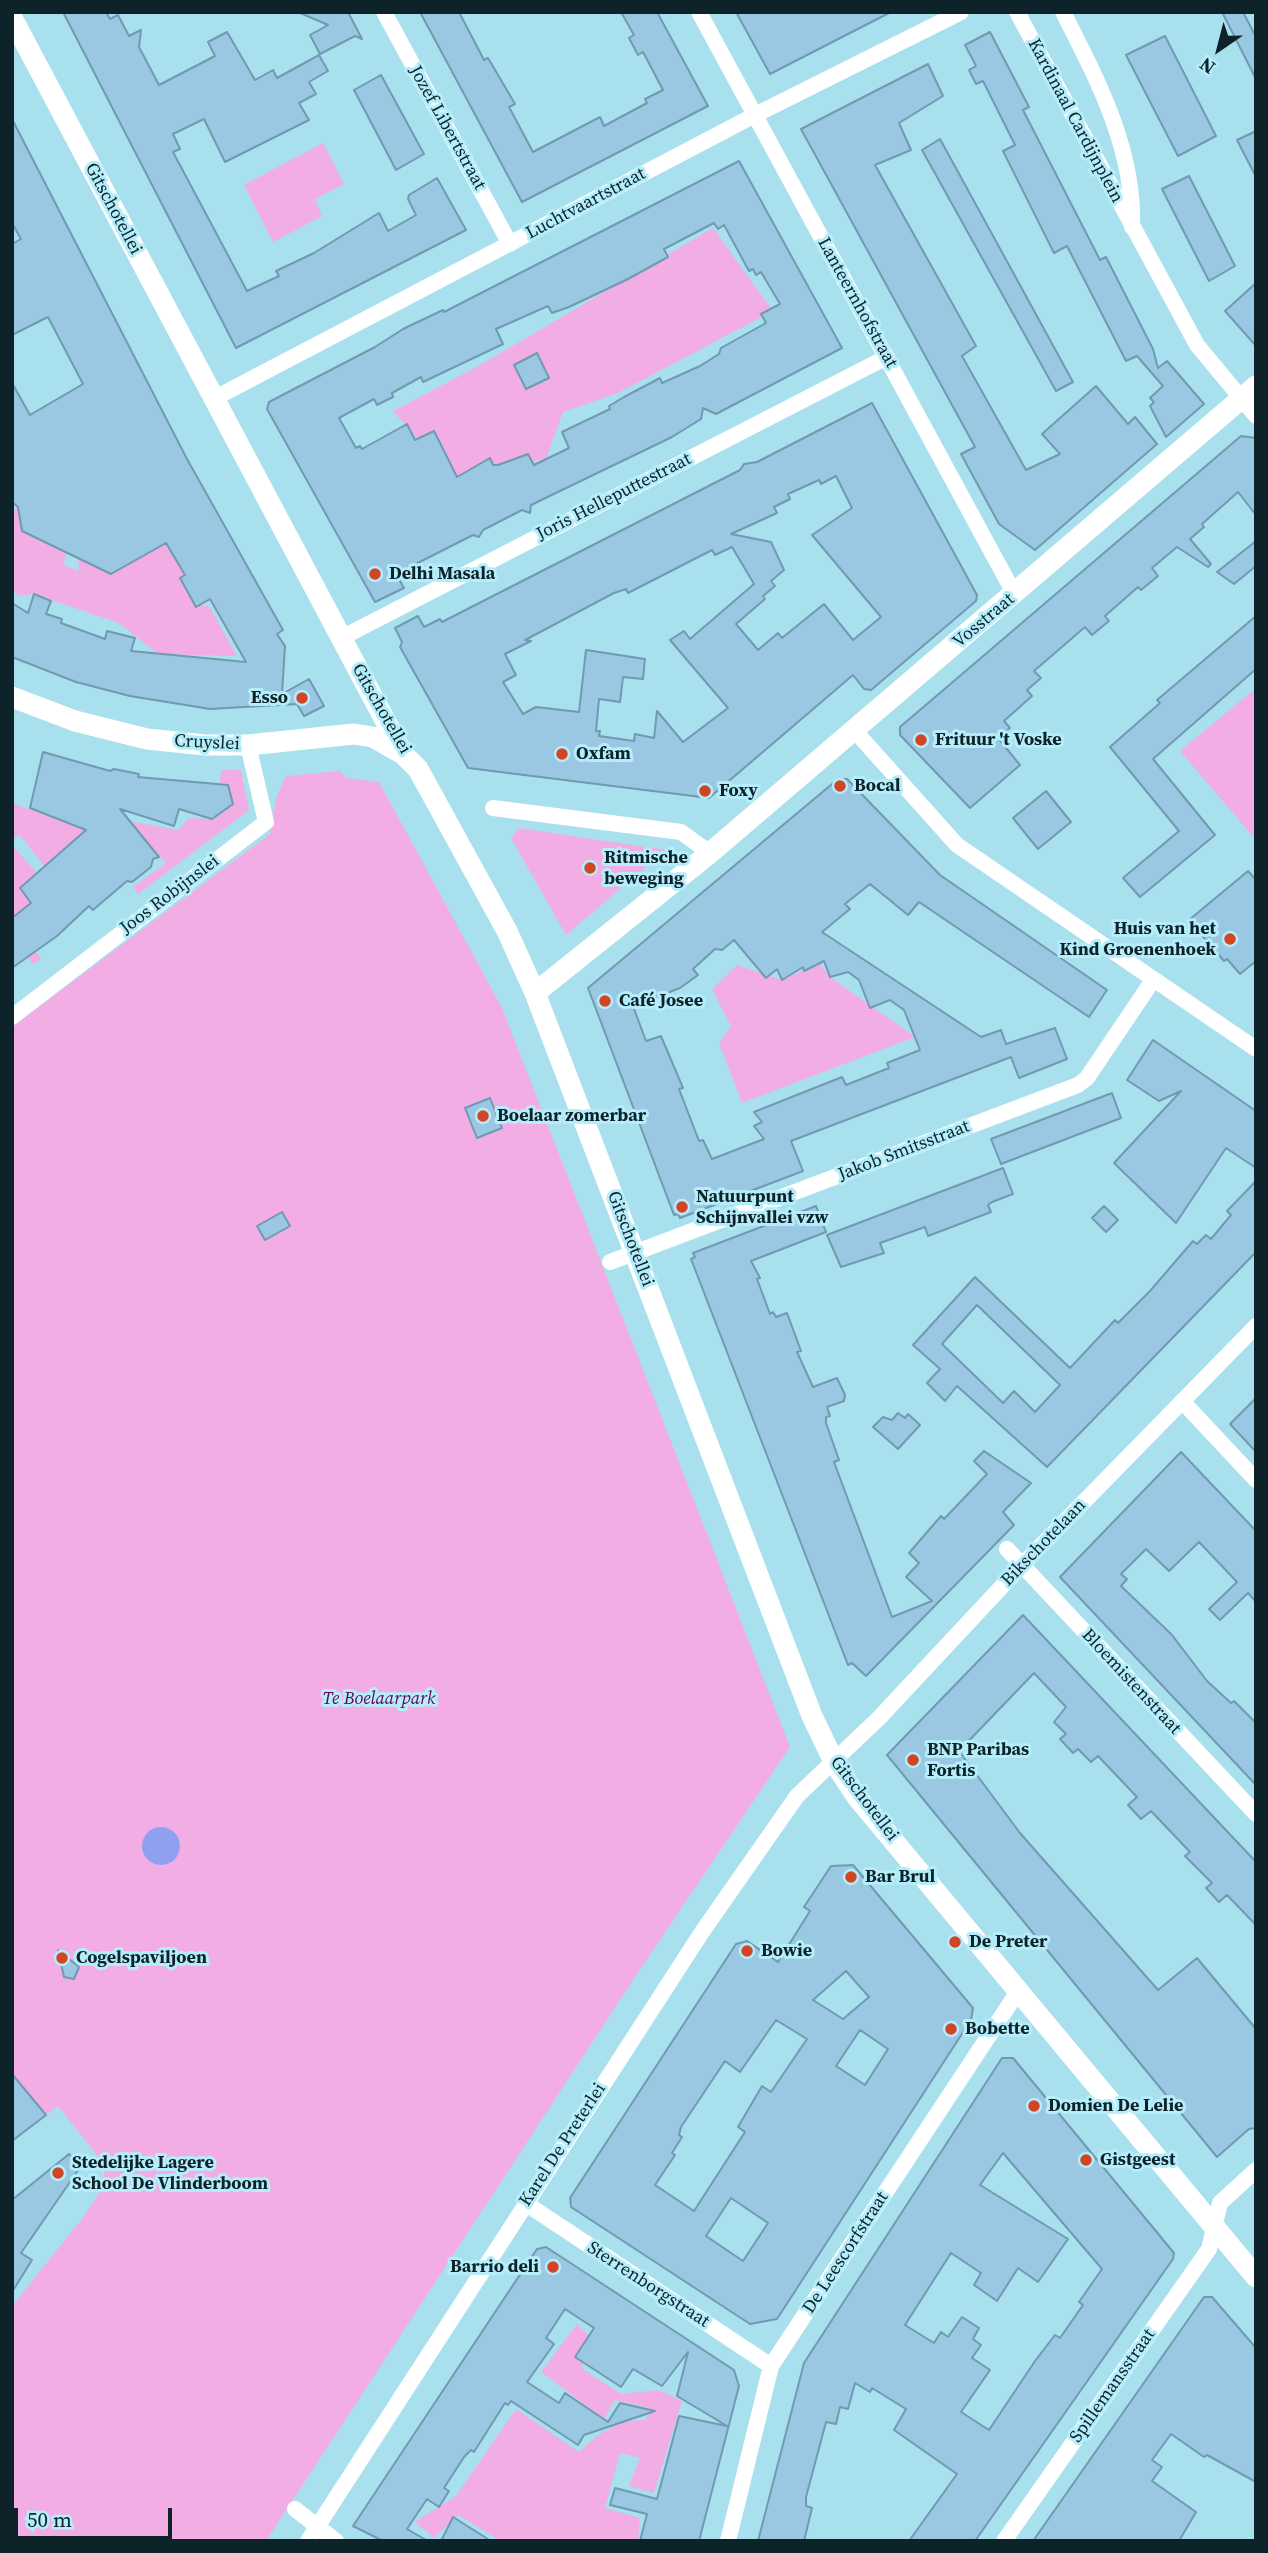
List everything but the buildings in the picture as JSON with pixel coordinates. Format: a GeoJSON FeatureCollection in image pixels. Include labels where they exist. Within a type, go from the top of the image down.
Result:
{"type":"FeatureCollection","features":[{"type":"Feature","properties":{"kind":"street","name":"Jozef Libertstraat"},"geometry":{"type":"LineString","coordinates":[[384,12],[510,244]]}},
{"type":"Feature","properties":{"kind":"street","name":"Lanteernhofstraat"},"geometry":{"type":"LineString","coordinates":[[699,12],[1016,595]]}},
{"type":"Feature","properties":{"kind":"street","name":"Luchtvaartstraat"},"geometry":{"type":"LineString","coordinates":[[213,399],[755,115],[961,12]]}},
{"type":"Feature","properties":{"kind":"street","name":"Kardinaal Cardijnplein"},"geometry":{"type":"LineString","coordinates":[[1017,12],[1132,230],[1197,345],[1248,392],[1256,416]]}},
{"type":"Feature","properties":{"kind":"street","name":"Kardinaal Cardijnplein"},"geometry":{"type":"LineString","coordinates":[[1063,12],[1112,115],[1133,199],[1132,230]]}},
{"type":"Feature","properties":{"kind":"street","name":"Gitschotellei"},"geometry":{"type":"LineString","coordinates":[[15,28],[403,754],[418,769],[506,931],[536,993],[812,1716],[834,1762],[858,1797],[1256,2277]]}},
{"type":"Feature","properties":{"kind":"street","name":"Joris Helleputtestraat"},"geometry":{"type":"LineString","coordinates":[[341,638],[887,357]]}},
{"type":"Feature","properties":{"kind":"street","name":"Vosstraat"},"geometry":{"type":"LineString","coordinates":[[536,993],[710,853],[855,731],[1016,595],[1248,392]]}},
{"type":"Feature","properties":{"kind":"street","name":"Cruyslei"},"geometry":{"type":"LineString","coordinates":[[12,697],[52,713],[129,736],[176,743],[248,745],[363,735],[383,741],[403,754]]}},
{"type":"Feature","properties":{"kind":"street"},"geometry":{"type":"LineString","coordinates":[[855,731],[957,845],[1256,1049]]}},
{"type":"Feature","properties":{"kind":"street","name":"Joos Robijnslei"},"geometry":{"type":"LineString","coordinates":[[12,1017],[266,822],[248,745]]}},
{"type":"Feature","properties":{"kind":"street"},"geometry":{"type":"LineString","coordinates":[[493,808],[681,832],[710,853]]}},
{"type":"Feature","properties":{"kind":"street","name":"Jakob Smitsstraat"},"geometry":{"type":"LineString","coordinates":[[610,1262],[1078,1084],[1087,1078],[1153,980]]}},
{"type":"Feature","properties":{"kind":"street","name":"Bikschotelaan"},"geometry":{"type":"LineString","coordinates":[[834,1762],[1256,1326]]}},
{"type":"Feature","properties":{"kind":"street"},"geometry":{"type":"LineString","coordinates":[[1182,1401],[1256,1480]]}},
{"type":"Feature","properties":{"kind":"street","name":"Bloemistenstraat"},"geometry":{"type":"LineString","coordinates":[[1007,1549],[1256,1814]]}},
{"type":"Feature","properties":{"kind":"street","name":"Karel De Preterlei"},"geometry":{"type":"LineString","coordinates":[[312,2534],[718,1909],[797,1796],[834,1762]]}},
{"type":"Feature","properties":{"kind":"street","name":"De Leescorfstraat"},"geometry":{"type":"LineString","coordinates":[[728,2541],[772,2366],[1019,1990]]}},
{"type":"Feature","properties":{"kind":"street","name":"Spillemansstraat"},"geometry":{"type":"LineString","coordinates":[[1004,2541],[1209,2249],[1212,2227],[1220,2203],[1256,2170]]}},
{"type":"Feature","properties":{"kind":"street","name":"Sterrenborgstraat"},"geometry":{"type":"LineString","coordinates":[[525,2203],[772,2366]]}},
{"type":"Feature","properties":{"kind":"street"},"geometry":{"type":"LineString","coordinates":[[295,2509],[312,2534],[336,2541]]}},
{"type":"Feature","properties":{"kind":"green space"},"geometry":{"type":"Polygon","coordinates":[[[323,143],[344,184],[315,199],[322,216],[273,242],[244,185],[323,143]]]}},
{"type":"Feature","properties":{"kind":"green space"},"geometry":{"type":"Polygon","coordinates":[[[713,228],[773,311],[618,393],[563,412],[546,459],[451,477],[393,411],[475,368],[713,228]]]}},
{"type":"Feature","properties":{"kind":"green space"},"geometry":{"type":"Polygon","coordinates":[[[18,507],[22,531],[66,552],[64,565],[79,571],[78,558],[111,574],[166,543],[204,563],[180,579],[196,606],[209,606],[237,656],[158,654],[119,623],[34,594],[19,596],[12,590],[12,512],[18,507]]]}},
{"type":"Feature","properties":{"kind":"green space"},"geometry":{"type":"Polygon","coordinates":[[[1256,688],[1256,840],[1180,751],[1256,688]]]}},
{"type":"Feature","properties":{"kind":"green space"},"geometry":{"type":"Polygon","coordinates":[[[221,770],[241,770],[249,810],[138,894],[133,887],[166,863],[129,821],[178,830],[189,818],[212,819],[232,804],[220,785],[221,770]]]}},
{"type":"Feature","properties":{"kind":"green space","name":"Te Boelaarpark"},"geometry":{"type":"Polygon","coordinates":[[[340,771],[346,778],[379,782],[502,1008],[790,1747],[637,1974],[266,2541],[12,2541],[12,2306],[100,2192],[104,2167],[58,2106],[46,2115],[12,2074],[12,2057],[15,2055],[12,2050],[12,1027],[270,834],[276,798],[286,776],[340,771]]]}},
{"type":"Feature","properties":{"kind":"green space"},"geometry":{"type":"Polygon","coordinates":[[[12,803],[75,826],[129,821],[44,866],[20,835],[12,839],[12,803]]]}},
{"type":"Feature","properties":{"kind":"green space"},"geometry":{"type":"Polygon","coordinates":[[[519,828],[666,850],[566,935],[511,838],[519,828]]]}},
{"type":"Feature","properties":{"kind":"green space"},"geometry":{"type":"Polygon","coordinates":[[[15,848],[36,872],[20,888],[31,903],[13,917],[41,959],[33,964],[12,939],[12,850],[15,848]]]}},
{"type":"Feature","properties":{"kind":"green space"},"geometry":{"type":"Polygon","coordinates":[[[820,963],[830,977],[915,1037],[742,1103],[719,1043],[731,1026],[712,989],[737,965],[782,980],[820,963]]]}},
{"type":"Feature","properties":{"kind":"green space"},"geometry":{"type":"Polygon","coordinates":[[[577,2324],[593,2340],[581,2368],[621,2394],[658,2390],[682,2401],[654,2493],[629,2486],[640,2458],[620,2453],[605,2508],[640,2518],[638,2541],[501,2541],[458,2515],[434,2538],[415,2522],[456,2496],[516,2409],[579,2452],[610,2428],[636,2420],[646,2420],[649,2408],[615,2400],[604,2419],[541,2372],[577,2324]]]}},
{"type":"Feature","properties":{"kind":"water"},"geometry":{"type":"Polygon","coordinates":[[[161,1827],[175,1832],[180,1846],[175,1860],[161,1865],[147,1860],[142,1846],[147,1832],[161,1827]]]}},
{"type":"Feature","properties":{"kind":"place","name":"Delhi Masala"},"geometry":{"type":"Point","coordinates":[375,574]}},
{"type":"Feature","properties":{"kind":"place","name":"Esso"},"geometry":{"type":"Point","coordinates":[302,698]}},
{"type":"Feature","properties":{"kind":"place","name":"Frituur 't Voske"},"geometry":{"type":"Point","coordinates":[921,740]}},
{"type":"Feature","properties":{"kind":"place","name":"Oxfam"},"geometry":{"type":"Point","coordinates":[562,754]}},
{"type":"Feature","properties":{"kind":"place","name":"Bocal"},"geometry":{"type":"Point","coordinates":[840,786]}},
{"type":"Feature","properties":{"kind":"place","name":"Foxy"},"geometry":{"type":"Point","coordinates":[705,791]}},
{"type":"Feature","properties":{"kind":"place","name":"Ritmische beweging"},"geometry":{"type":"Point","coordinates":[590,868]}},
{"type":"Feature","properties":{"kind":"place","name":"Huis van het Kind Groenenhoek"},"geometry":{"type":"Point","coordinates":[1230,939]}},
{"type":"Feature","properties":{"kind":"place","name":"Café Josee"},"geometry":{"type":"Point","coordinates":[605,1001]}},
{"type":"Feature","properties":{"kind":"place","name":"Boelaar zomerbar"},"geometry":{"type":"Point","coordinates":[483,1116]}},
{"type":"Feature","properties":{"kind":"place","name":"Natuurpunt Schijnvallei vzw"},"geometry":{"type":"Point","coordinates":[682,1207]}},
{"type":"Feature","properties":{"kind":"place","name":"BNP Paribas Fortis"},"geometry":{"type":"Point","coordinates":[913,1760]}},
{"type":"Feature","properties":{"kind":"place","name":"Bar Brul"},"geometry":{"type":"Point","coordinates":[851,1877]}},
{"type":"Feature","properties":{"kind":"place","name":"De Preter"},"geometry":{"type":"Point","coordinates":[955,1942]}},
{"type":"Feature","properties":{"kind":"place","name":"Bowie"},"geometry":{"type":"Point","coordinates":[747,1951]}},
{"type":"Feature","properties":{"kind":"place","name":"Cogelspaviljoen"},"geometry":{"type":"Point","coordinates":[62,1958]}},
{"type":"Feature","properties":{"kind":"place","name":"Bobette"},"geometry":{"type":"Point","coordinates":[951,2029]}},
{"type":"Feature","properties":{"kind":"place","name":"Domien De Lelie"},"geometry":{"type":"Point","coordinates":[1034,2106]}},
{"type":"Feature","properties":{"kind":"place","name":"Gistgeest"},"geometry":{"type":"Point","coordinates":[1086,2160]}},
{"type":"Feature","properties":{"kind":"place","name":"Stedelijke Lagere School De Vlinderboom"},"geometry":{"type":"Point","coordinates":[58,2173]}},
{"type":"Feature","properties":{"kind":"place","name":"Barrio deli"},"geometry":{"type":"Point","coordinates":[553,2267]}}]}
